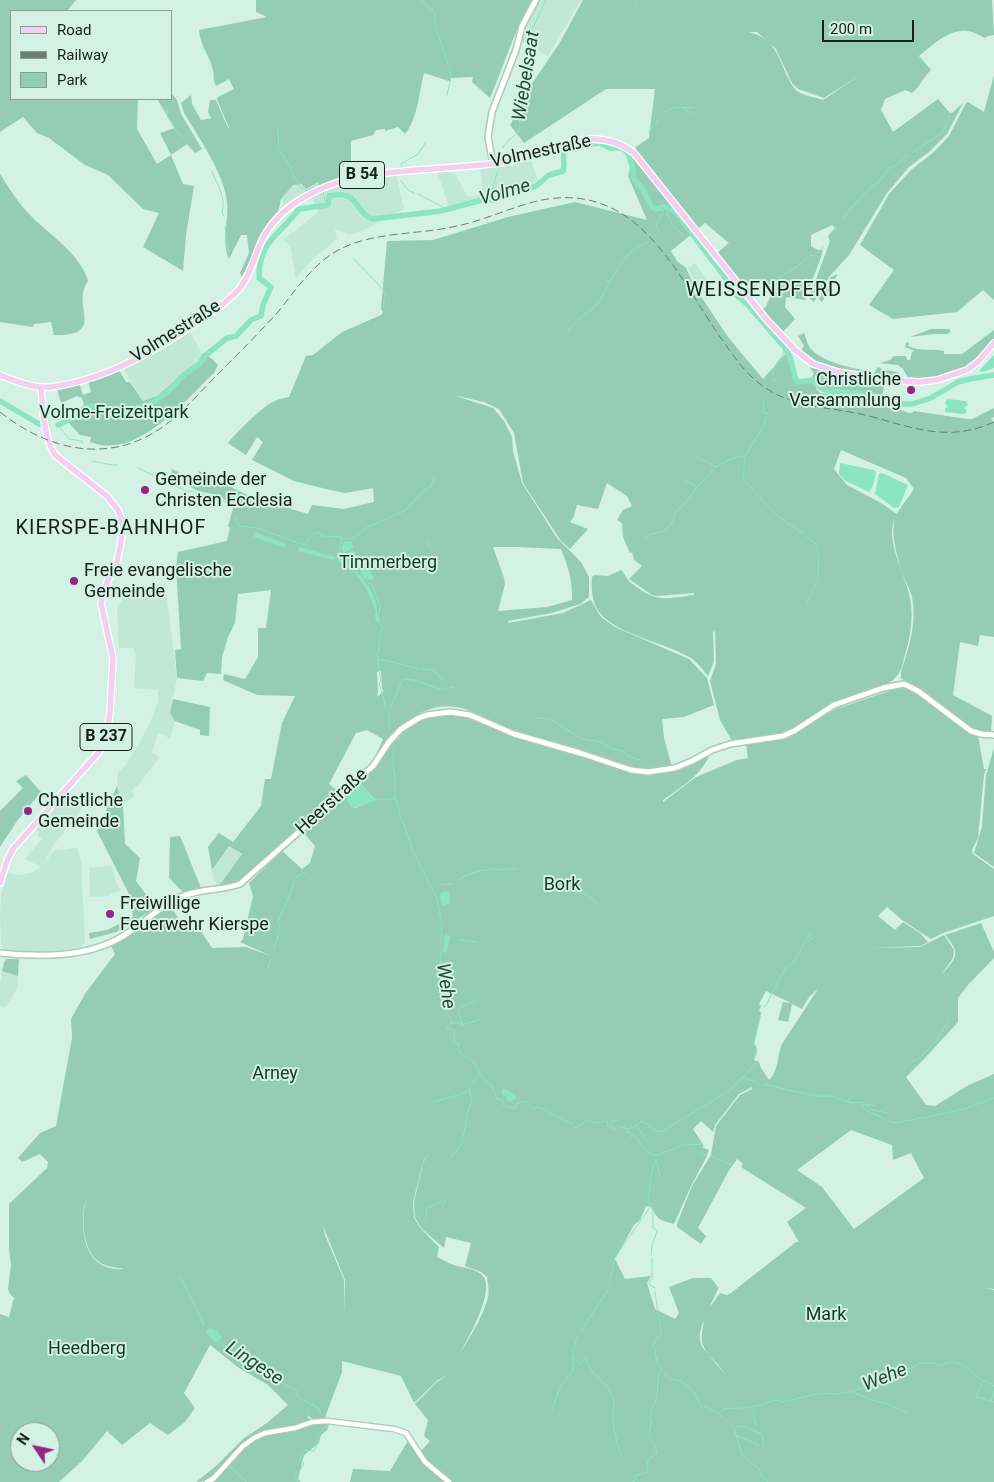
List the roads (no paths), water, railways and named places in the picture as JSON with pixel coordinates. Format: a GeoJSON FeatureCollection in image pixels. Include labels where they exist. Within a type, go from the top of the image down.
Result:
{"type":"FeatureCollection","features":[{"type":"Feature","properties":{"kind":"main road"},"geometry":{"type":"LineString","coordinates":[[493,164],[488,137],[492,112],[516,50],[522,26],[536,0]]}},
{"type":"Feature","properties":{"kind":"main road","name":"Volmestraße"},"geometry":{"type":"LineString","coordinates":[[0,375],[41,387],[51,387],[89,378],[130,362],[173,339],[216,309],[232,296],[244,282],[262,240],[274,221],[296,203],[320,189],[345,179],[362,175],[508,162],[529,157],[556,146],[582,140],[606,139],[624,146],[634,153],[650,170],[696,232],[766,319],[795,350],[813,364],[838,372],[886,380],[920,382],[937,380],[961,373],[973,366],[994,343]]}},
{"type":"Feature","properties":{"kind":"main road","name":"B 237"},"geometry":{"type":"LineString","coordinates":[[0,884],[7,861],[14,849],[103,746],[110,713],[113,659],[101,602],[105,587],[117,561],[123,524],[118,510],[107,496],[55,454],[51,448],[45,425],[41,387]]}},
{"type":"Feature","properties":{"kind":"main road","name":"Heerstraße"},"geometry":{"type":"LineString","coordinates":[[0,953],[24,956],[55,955],[90,949],[112,942],[123,936],[164,906],[183,896],[202,890],[230,888],[240,884],[373,766],[389,742],[401,730],[427,715],[450,712],[470,714],[514,734],[580,752],[630,770],[648,772],[666,770],[686,764],[712,750],[730,744],[783,736],[842,702],[900,684],[912,687],[918,691],[970,731],[994,735]]}},
{"type":"Feature","properties":{"kind":"street"},"geometry":{"type":"LineString","coordinates":[[207,1482],[213,1479],[243,1446],[254,1438],[265,1433],[295,1428],[312,1422],[327,1421],[394,1429],[406,1433],[424,1462],[449,1482]]}},
{"type":"Feature","properties":{"kind":"waterway"},"geometry":{"type":"LineString","coordinates":[[421,0],[435,13],[435,25]]}},
{"type":"Feature","properties":{"kind":"waterway","name":"Wiebelsaat"},"geometry":{"type":"LineString","coordinates":[[503,148],[519,129],[518,108],[528,93],[525,74],[532,53],[534,38],[531,32],[546,0]]}},
{"type":"Feature","properties":{"kind":"waterway"},"geometry":{"type":"LineString","coordinates":[[437,32],[451,77],[447,95]]}},
{"type":"Feature","properties":{"kind":"waterway"},"geometry":{"type":"LineString","coordinates":[[163,100],[167,106],[167,116],[178,133],[185,138]]}},
{"type":"Feature","properties":{"kind":"waterway"},"geometry":{"type":"LineString","coordinates":[[163,106],[167,112]]}},
{"type":"Feature","properties":{"kind":"waterway"},"geometry":{"type":"LineString","coordinates":[[664,112],[676,107],[695,108]]}},
{"type":"Feature","properties":{"kind":"waterway"},"geometry":{"type":"LineString","coordinates":[[682,108],[692,113]]}},
{"type":"Feature","properties":{"kind":"waterway"},"geometry":{"type":"LineString","coordinates":[[912,153],[943,132],[951,112]]}},
{"type":"Feature","properties":{"kind":"waterway"},"geometry":{"type":"LineString","coordinates":[[649,132],[658,120]]}},
{"type":"Feature","properties":{"kind":"waterway"},"geometry":{"type":"LineString","coordinates":[[278,128],[279,150],[291,167],[299,186],[307,191],[318,184],[319,186]]}},
{"type":"Feature","properties":{"kind":"waterway"},"geometry":{"type":"LineString","coordinates":[[402,168],[401,164],[418,154],[426,142]]}},
{"type":"Feature","properties":{"kind":"waterway","name":"Volme"},"geometry":{"type":"LineString","coordinates":[[58,425],[77,416],[83,409],[92,406],[117,413],[150,404],[169,391],[182,376],[200,363],[206,355],[227,338],[236,336],[251,320],[261,316],[263,305],[271,287],[259,278],[262,255],[272,239],[299,209],[328,205],[329,196],[346,195],[355,202],[361,211],[372,219],[441,211],[486,199],[491,200],[536,186],[549,175],[563,171],[565,149],[578,145],[600,143],[610,148],[625,150],[629,156],[634,179],[643,190],[652,207],[656,209],[665,207],[675,211],[728,281],[730,290],[748,305],[786,349],[798,382],[813,380],[822,389],[828,391],[873,395],[894,404],[912,404],[931,398],[958,382],[994,375]]}},
{"type":"Feature","properties":{"kind":"waterway"},"geometry":{"type":"LineString","coordinates":[[842,221],[850,209],[873,185],[879,182],[889,168],[895,166],[908,155]]}},
{"type":"Feature","properties":{"kind":"waterway","name":"Wiebelsaat"},"geometry":{"type":"LineString","coordinates":[[486,199],[491,194],[498,170]]}},
{"type":"Feature","properties":{"kind":"waterway"},"geometry":{"type":"LineString","coordinates":[[212,172],[222,197],[222,213],[224,216]]}},
{"type":"Feature","properties":{"kind":"waterway"},"geometry":{"type":"LineString","coordinates":[[401,181],[408,190],[414,193]]}},
{"type":"Feature","properties":{"kind":"waterway"},"geometry":{"type":"LineString","coordinates":[[323,192],[326,205]]}},
{"type":"Feature","properties":{"kind":"waterway"},"geometry":{"type":"LineString","coordinates":[[418,194],[448,210]]}},
{"type":"Feature","properties":{"kind":"waterway"},"geometry":{"type":"LineString","coordinates":[[659,231],[656,225],[665,207]]}},
{"type":"Feature","properties":{"kind":"waterway"},"geometry":{"type":"LineString","coordinates":[[665,209],[672,224]]}},
{"type":"Feature","properties":{"kind":"waterway"},"geometry":{"type":"LineString","coordinates":[[673,226],[685,237]]}},
{"type":"Feature","properties":{"kind":"waterway"},"geometry":{"type":"LineString","coordinates":[[225,227],[229,253]]}},
{"type":"Feature","properties":{"kind":"waterway"},"geometry":{"type":"LineString","coordinates":[[835,227],[837,231]]}},
{"type":"Feature","properties":{"kind":"waterway"},"geometry":{"type":"LineString","coordinates":[[568,331],[596,305],[618,267],[629,254],[646,242]]}},
{"type":"Feature","properties":{"kind":"waterway"},"geometry":{"type":"LineString","coordinates":[[751,295],[797,267],[810,255],[814,256],[823,247]]}},
{"type":"Feature","properties":{"kind":"waterway"},"geometry":{"type":"LineString","coordinates":[[354,259],[386,293],[383,307]]}},
{"type":"Feature","properties":{"kind":"waterway"},"geometry":{"type":"LineString","coordinates":[[606,282],[611,279]]}},
{"type":"Feature","properties":{"kind":"waterway"},"geometry":{"type":"LineString","coordinates":[[773,375],[772,370],[784,353],[783,346]]}},
{"type":"Feature","properties":{"kind":"waterway"},"geometry":{"type":"LineString","coordinates":[[764,400],[763,412],[768,415]]}},
{"type":"Feature","properties":{"kind":"waterway","name":"Volme"},"geometry":{"type":"LineString","coordinates":[[0,401],[39,424],[47,426]]}},
{"type":"Feature","properties":{"kind":"waterway"},"geometry":{"type":"LineString","coordinates":[[767,417],[762,429],[745,456],[743,480],[777,515],[804,534]]}},
{"type":"Feature","properties":{"kind":"waterway","name":"Wehe"},"geometry":{"type":"LineString","coordinates":[[58,425],[69,439],[82,441],[82,443]]}},
{"type":"Feature","properties":{"kind":"waterway"},"geometry":{"type":"LineString","coordinates":[[697,457],[716,467],[733,458],[745,456]]}},
{"type":"Feature","properties":{"kind":"waterway","name":"Wehe"},"geometry":{"type":"LineString","coordinates":[[92,461],[117,465]]}},
{"type":"Feature","properties":{"kind":"waterway"},"geometry":{"type":"LineString","coordinates":[[645,538],[649,535],[665,531],[673,521],[675,513],[716,467]]}},
{"type":"Feature","properties":{"kind":"waterway","name":"Wehe"},"geometry":{"type":"LineString","coordinates":[[138,468],[184,490],[217,497],[236,509]]}},
{"type":"Feature","properties":{"kind":"waterway"},"geometry":{"type":"LineString","coordinates":[[343,538],[355,537],[364,529],[406,510],[420,494],[430,487],[435,477]]}},
{"type":"Feature","properties":{"kind":"waterway"},"geometry":{"type":"LineString","coordinates":[[684,479],[696,487]]}},
{"type":"Feature","properties":{"kind":"waterway","name":"Wehe"},"geometry":{"type":"LineString","coordinates":[[236,517],[240,526],[258,528],[301,544],[306,544],[312,535],[319,532],[322,536],[342,537],[339,551],[353,565],[361,577],[373,586],[380,607],[378,621],[383,628],[377,654],[381,681],[379,683],[385,708],[387,709]]}},
{"type":"Feature","properties":{"kind":"waterway"},"geometry":{"type":"LineString","coordinates":[[806,536],[816,544],[819,557],[817,581],[807,603]]}},
{"type":"Feature","properties":{"kind":"waterway"},"geometry":{"type":"LineString","coordinates":[[426,541],[431,549]]}},
{"type":"Feature","properties":{"kind":"waterway","name":"Wehe"},"geometry":{"type":"LineString","coordinates":[[376,614],[378,621]]}},
{"type":"Feature","properties":{"kind":"waterway"},"geometry":{"type":"LineString","coordinates":[[379,660],[419,669]]}},
{"type":"Feature","properties":{"kind":"waterway"},"geometry":{"type":"LineString","coordinates":[[423,669],[432,670],[444,680]]}},
{"type":"Feature","properties":{"kind":"waterway"},"geometry":{"type":"LineString","coordinates":[[390,709],[403,679],[414,680],[443,690],[453,687]]}},
{"type":"Feature","properties":{"kind":"waterway","name":"Wehe"},"geometry":{"type":"LineString","coordinates":[[389,711],[389,728]]}},
{"type":"Feature","properties":{"kind":"waterway"},"geometry":{"type":"LineString","coordinates":[[536,718],[550,719],[582,739],[602,742],[612,749],[623,751],[628,756],[641,760]]}},
{"type":"Feature","properties":{"kind":"waterway","name":"Wehe"},"geometry":{"type":"LineString","coordinates":[[393,746],[393,768],[396,780],[394,784],[396,789],[395,796],[399,814],[412,849],[437,899],[442,933],[440,943],[441,972],[448,990],[446,1011],[452,1022],[447,1028],[455,1031],[454,1042],[459,1044],[458,1050],[460,1053],[473,1061],[482,1077],[492,1086],[497,1099],[503,1100],[504,1106],[515,1108],[517,1103],[527,1101],[533,1109],[538,1107],[573,1124],[575,1128],[588,1120],[595,1123],[607,1121],[608,1127],[613,1126],[613,1130],[618,1126],[628,1129],[626,1132],[630,1133],[631,1137],[634,1135],[645,1150],[655,1156],[683,1145],[702,1144]]}},
{"type":"Feature","properties":{"kind":"waterway"},"geometry":{"type":"LineString","coordinates":[[374,799],[394,799]]}},
{"type":"Feature","properties":{"kind":"waterway"},"geometry":{"type":"LineString","coordinates":[[457,881],[478,871],[516,869]]}},
{"type":"Feature","properties":{"kind":"waterway"},"geometry":{"type":"LineString","coordinates":[[274,948],[280,930],[278,921],[294,881],[298,876],[306,872]]}},
{"type":"Feature","properties":{"kind":"waterway"},"geometry":{"type":"LineString","coordinates":[[442,884],[453,884]]}},
{"type":"Feature","properties":{"kind":"waterway"},"geometry":{"type":"LineString","coordinates":[[579,889],[598,904]]}},
{"type":"Feature","properties":{"kind":"waterway"},"geometry":{"type":"LineString","coordinates":[[765,1007],[786,967],[793,963],[811,932]]}},
{"type":"Feature","properties":{"kind":"waterway"},"geometry":{"type":"LineString","coordinates":[[807,942],[814,937]]}},
{"type":"Feature","properties":{"kind":"waterway"},"geometry":{"type":"LineString","coordinates":[[459,940],[476,942]]}},
{"type":"Feature","properties":{"kind":"waterway"},"geometry":{"type":"LineString","coordinates":[[268,968],[271,957]]}},
{"type":"Feature","properties":{"kind":"waterway"},"geometry":{"type":"LineString","coordinates":[[452,1023],[462,1023],[458,1010],[477,1001]]}},
{"type":"Feature","properties":{"kind":"waterway"},"geometry":{"type":"LineString","coordinates":[[756,1056],[757,1048],[754,1044],[761,1013]]}},
{"type":"Feature","properties":{"kind":"waterway"},"geometry":{"type":"LineString","coordinates":[[912,1062],[929,1049],[950,1018]]}},
{"type":"Feature","properties":{"kind":"waterway"},"geometry":{"type":"LineString","coordinates":[[462,1023],[462,1025],[481,1019]]}},
{"type":"Feature","properties":{"kind":"waterway"},"geometry":{"type":"LineString","coordinates":[[728,1092],[758,1062]]}},
{"type":"Feature","properties":{"kind":"waterway"},"geometry":{"type":"LineString","coordinates":[[471,1085],[480,1074]]}},
{"type":"Feature","properties":{"kind":"waterway"},"geometry":{"type":"LineString","coordinates":[[743,1077],[758,1083]]}},
{"type":"Feature","properties":{"kind":"waterway"},"geometry":{"type":"LineString","coordinates":[[763,1084],[811,1095]]}},
{"type":"Feature","properties":{"kind":"waterway"},"geometry":{"type":"LineString","coordinates":[[451,1157],[462,1144],[468,1111],[472,1101],[469,1087]]}},
{"type":"Feature","properties":{"kind":"waterway"},"geometry":{"type":"LineString","coordinates":[[434,1102],[470,1090]]}},
{"type":"Feature","properties":{"kind":"waterway"},"geometry":{"type":"LineString","coordinates":[[629,1129],[643,1121],[656,1131],[661,1132],[724,1094]]}},
{"type":"Feature","properties":{"kind":"waterway"},"geometry":{"type":"LineString","coordinates":[[847,1101],[854,1095]]}},
{"type":"Feature","properties":{"kind":"waterway"},"geometry":{"type":"LineString","coordinates":[[814,1096],[831,1096],[851,1103],[863,1102],[871,1109],[888,1113]]}},
{"type":"Feature","properties":{"kind":"waterway"},"geometry":{"type":"LineString","coordinates":[[863,1102],[862,1108],[893,1123],[967,1108],[994,1098]]}},
{"type":"Feature","properties":{"kind":"waterway"},"geometry":{"type":"LineString","coordinates":[[865,1104],[876,1106]]}},
{"type":"Feature","properties":{"kind":"waterway"},"geometry":{"type":"LineString","coordinates":[[610,1125],[613,1121],[619,1120]]}},
{"type":"Feature","properties":{"kind":"waterway"},"geometry":{"type":"LineString","coordinates":[[636,1125],[647,1141]]}},
{"type":"Feature","properties":{"kind":"waterway"},"geometry":{"type":"LineString","coordinates":[[699,1153],[706,1155]]}},
{"type":"Feature","properties":{"kind":"waterway"},"geometry":{"type":"LineString","coordinates":[[711,1156],[731,1165]]}},
{"type":"Feature","properties":{"kind":"waterway","name":"Wehe"},"geometry":{"type":"LineString","coordinates":[[651,1255],[652,1245],[657,1232],[653,1227],[653,1212],[648,1199],[653,1166],[656,1159]]}},
{"type":"Feature","properties":{"kind":"waterway"},"geometry":{"type":"LineString","coordinates":[[656,1160],[660,1176]]}},
{"type":"Feature","properties":{"kind":"waterway"},"geometry":{"type":"LineString","coordinates":[[425,1222],[427,1208],[445,1200]]}},
{"type":"Feature","properties":{"kind":"waterway"},"geometry":{"type":"LineString","coordinates":[[442,1210],[445,1201]]}},
{"type":"Feature","properties":{"kind":"waterway"},"geometry":{"type":"LineString","coordinates":[[608,1288],[615,1257],[651,1206]]}},
{"type":"Feature","properties":{"kind":"waterway","name":"Wehe"},"geometry":{"type":"LineString","coordinates":[[652,1258],[652,1278],[649,1282],[655,1288]]}},
{"type":"Feature","properties":{"kind":"waterway","name":"Lingese"},"geometry":{"type":"LineString","coordinates":[[180,1276],[204,1325]]}},
{"type":"Feature","properties":{"kind":"waterway"},"geometry":{"type":"LineString","coordinates":[[581,1331],[608,1290]]}},
{"type":"Feature","properties":{"kind":"waterway","name":"Wehe"},"geometry":{"type":"LineString","coordinates":[[655,1292],[661,1333],[653,1345],[658,1363],[668,1377],[688,1386],[696,1396],[701,1407],[705,1406],[719,1414],[723,1409],[765,1404]]}},
{"type":"Feature","properties":{"kind":"waterway"},"geometry":{"type":"LineString","coordinates":[[552,1410],[560,1386],[573,1371],[573,1354],[578,1336]]}},
{"type":"Feature","properties":{"kind":"waterway","name":"Lingese"},"geometry":{"type":"LineString","coordinates":[[219,1341],[252,1368],[297,1391],[298,1397],[317,1407],[323,1416]]}},
{"type":"Feature","properties":{"kind":"waterway"},"geometry":{"type":"LineString","coordinates":[[573,1357],[579,1364],[585,1358],[594,1374],[608,1387],[615,1405],[613,1423],[621,1457]]}},
{"type":"Feature","properties":{"kind":"waterway","name":"Wehe"},"geometry":{"type":"LineString","coordinates":[[767,1402],[778,1400],[782,1402],[822,1393],[850,1392],[876,1383],[881,1377],[887,1377],[902,1369],[912,1368],[919,1363],[935,1363],[938,1366],[949,1362],[957,1363],[994,1386]]}},
{"type":"Feature","properties":{"kind":"waterway"},"geometry":{"type":"LineString","coordinates":[[632,1482],[635,1481],[635,1476],[647,1472],[648,1460],[657,1452],[654,1443],[648,1437],[652,1420],[649,1418],[656,1399],[661,1368]]}},
{"type":"Feature","properties":{"kind":"waterway","name":"Wehe"},"geometry":{"type":"LineString","coordinates":[[878,1382],[884,1377]]}},
{"type":"Feature","properties":{"kind":"waterway"},"geometry":{"type":"LineString","coordinates":[[982,1382],[976,1397],[994,1402]]}},
{"type":"Feature","properties":{"kind":"waterway"},"geometry":{"type":"LineString","coordinates":[[991,1400],[994,1390]]}},
{"type":"Feature","properties":{"kind":"waterway"},"geometry":{"type":"LineString","coordinates":[[852,1392],[888,1404],[907,1413]]}},
{"type":"Feature","properties":{"kind":"waterway"},"geometry":{"type":"LineString","coordinates":[[752,1408],[756,1426]]}},
{"type":"Feature","properties":{"kind":"waterway"},"geometry":{"type":"LineString","coordinates":[[719,1414],[734,1428],[742,1455],[760,1470],[760,1475],[768,1482]]}},
{"type":"Feature","properties":{"kind":"waterway","name":"Lingese"},"geometry":{"type":"LineString","coordinates":[[298,1482],[295,1477],[304,1464],[301,1459],[301,1453],[305,1450],[314,1451],[319,1435],[328,1426],[327,1424]]}},
{"type":"Feature","properties":{"kind":"waterway"},"geometry":{"type":"LineString","coordinates":[[736,1427],[742,1426],[762,1434],[764,1448]]}},
{"type":"Feature","properties":{"kind":"waterway"},"geometry":{"type":"LineString","coordinates":[[737,1436],[755,1443],[758,1447]]}},
{"type":"Feature","properties":{"kind":"waterway"},"geometry":{"type":"LineString","coordinates":[[230,1466],[246,1482]]}},
{"type":"Feature","properties":{"kind":"railway"},"geometry":{"type":"LineString","coordinates":[[0,412],[39,436],[59,444],[101,449],[122,446],[143,438],[171,421],[278,312],[309,274],[330,255],[360,241],[376,237],[457,226],[542,200],[575,198],[603,204],[628,218],[649,236],[686,284],[737,360],[760,384],[786,399],[814,406],[858,413],[933,432],[963,431],[994,422]]}},
{"type":"Feature","properties":{"kind":"place","name":"Christliche Versammlung"},"geometry":{"type":"Point","coordinates":[911,390]}},
{"type":"Feature","properties":{"kind":"place","name":"Gemeinde der Christen Ecclesia"},"geometry":{"type":"Point","coordinates":[145,490]}},
{"type":"Feature","properties":{"kind":"place","name":"Freie evangelische Gemeinde"},"geometry":{"type":"Point","coordinates":[74,581]}},
{"type":"Feature","properties":{"kind":"place","name":"Christliche Gemeinde"},"geometry":{"type":"Point","coordinates":[28,811]}},
{"type":"Feature","properties":{"kind":"place","name":"Freiwillige Feuerwehr Kierspe"},"geometry":{"type":"Point","coordinates":[110,914]}},
{"type":"Feature","properties":{"kind":"district","name":"WEISSENPFERD"},"geometry":{"type":"Point","coordinates":[764,291]}},
{"type":"Feature","properties":{"kind":"district","name":"KIERSPE-BAHNHOF"},"geometry":{"type":"Point","coordinates":[111,529]}},
{"type":"Feature","properties":{"kind":"park label","name":"Volme-Freizeitpark"},"geometry":{"type":"Point","coordinates":[114,413]}},
{"type":"Feature","properties":{"kind":"park label","name":"Timmerberg"},"geometry":{"type":"Point","coordinates":[388,563]}},
{"type":"Feature","properties":{"kind":"park label","name":"Bork"},"geometry":{"type":"Point","coordinates":[562,885]}},
{"type":"Feature","properties":{"kind":"park label","name":"Arney"},"geometry":{"type":"Point","coordinates":[275,1074]}},
{"type":"Feature","properties":{"kind":"park label","name":"Mark"},"geometry":{"type":"Point","coordinates":[826,1315]}},
{"type":"Feature","properties":{"kind":"park label","name":"Heedberg"},"geometry":{"type":"Point","coordinates":[87,1349]}}]}
